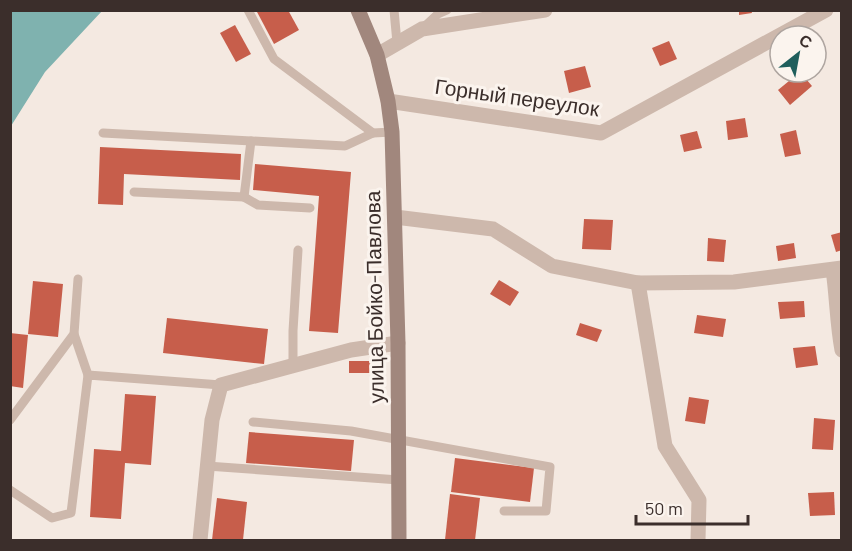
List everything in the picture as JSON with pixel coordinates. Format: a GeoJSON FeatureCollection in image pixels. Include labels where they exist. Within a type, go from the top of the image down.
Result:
{"type":"FeatureCollection","features":[{"type":"Feature","properties":{"kind":"main road","name":"улица Бойко-Павлова"},"geometry":{"type":"LineString","coordinates":[[358,10],[377,55],[388,101],[392,132],[398,343],[399,540]]}},
{"type":"Feature","properties":{"kind":"street"},"geometry":{"type":"LineString","coordinates":[[377,55],[422,28],[545,10]]}},
{"type":"Feature","properties":{"kind":"street","name":"Горный переулок"},"geometry":{"type":"LineString","coordinates":[[388,101],[601,133],[826,10]]}},
{"type":"Feature","properties":{"kind":"street"},"geometry":{"type":"LineString","coordinates":[[395,217],[493,229],[552,266],[638,283],[734,282],[837,269],[836,322],[842,350]]}},
{"type":"Feature","properties":{"kind":"street"},"geometry":{"type":"LineString","coordinates":[[638,283],[665,446],[699,500],[698,540]]}},
{"type":"Feature","properties":{"kind":"street"},"geometry":{"type":"LineString","coordinates":[[200,540],[212,420],[221,386],[351,350],[398,343]]}},
{"type":"Feature","properties":{"kind":"lane"},"geometry":{"type":"LineString","coordinates":[[248,10],[274,59],[373,134]]}},
{"type":"Feature","properties":{"kind":"lane"},"geometry":{"type":"LineString","coordinates":[[394,10],[397,43]]}},
{"type":"Feature","properties":{"kind":"lane"},"geometry":{"type":"LineString","coordinates":[[422,28],[438,14],[447,10]]}},
{"type":"Feature","properties":{"kind":"lane"},"geometry":{"type":"LineString","coordinates":[[103,133],[345,146],[373,134],[392,132]]}},
{"type":"Feature","properties":{"kind":"lane"},"geometry":{"type":"LineString","coordinates":[[244,197],[251,141]]}},
{"type":"Feature","properties":{"kind":"lane"},"geometry":{"type":"LineString","coordinates":[[134,192],[244,197],[258,205],[310,208]]}},
{"type":"Feature","properties":{"kind":"lane"},"geometry":{"type":"LineString","coordinates":[[293,366],[298,250]]}},
{"type":"Feature","properties":{"kind":"lane"},"geometry":{"type":"LineString","coordinates":[[10,490],[52,518],[71,513],[88,375],[74,334],[78,279]]}},
{"type":"Feature","properties":{"kind":"lane"},"geometry":{"type":"LineString","coordinates":[[10,420],[74,334]]}},
{"type":"Feature","properties":{"kind":"lane"},"geometry":{"type":"LineString","coordinates":[[88,375],[221,386]]}},
{"type":"Feature","properties":{"kind":"lane"},"geometry":{"type":"LineString","coordinates":[[253,422],[351,431],[550,467],[546,511],[504,511]]}},
{"type":"Feature","properties":{"kind":"lane"},"geometry":{"type":"LineString","coordinates":[[207,466],[399,480]]}},
{"type":"Feature","properties":{"kind":"water"},"geometry":{"type":"Polygon","coordinates":[[[11,10],[102,11],[45,72],[11,126],[11,10]]]}},
{"type":"Feature","properties":{"kind":"building"},"geometry":{"type":"Polygon","coordinates":[[[256,10],[288,10],[299,30],[274,44],[256,10]]]}},
{"type":"Feature","properties":{"kind":"building"},"geometry":{"type":"Polygon","coordinates":[[[739,10],[751,10],[752,13],[739,15],[739,10]]]}},
{"type":"Feature","properties":{"kind":"building"},"geometry":{"type":"Polygon","coordinates":[[[235,25],[251,54],[236,62],[220,33],[235,25]]]}},
{"type":"Feature","properties":{"kind":"building"},"geometry":{"type":"Polygon","coordinates":[[[669,41],[677,59],[660,66],[652,48],[669,41]]]}},
{"type":"Feature","properties":{"kind":"building"},"geometry":{"type":"Polygon","coordinates":[[[585,66],[591,87],[569,93],[564,71],[585,66]]]}},
{"type":"Feature","properties":{"kind":"building"},"geometry":{"type":"Polygon","coordinates":[[[785,84],[810,84],[812,86],[790,105],[778,90],[785,84]]]}},
{"type":"Feature","properties":{"kind":"building"},"geometry":{"type":"Polygon","coordinates":[[[745,118],[748,137],[728,140],[726,121],[745,118]]]}},
{"type":"Feature","properties":{"kind":"building"},"geometry":{"type":"Polygon","coordinates":[[[796,130],[801,154],[785,157],[780,134],[796,130]]]}},
{"type":"Feature","properties":{"kind":"building"},"geometry":{"type":"Polygon","coordinates":[[[697,131],[702,148],[684,152],[680,135],[697,131]]]}},
{"type":"Feature","properties":{"kind":"building"},"geometry":{"type":"Polygon","coordinates":[[[100,147],[241,154],[240,180],[124,174],[123,205],[98,204],[100,147]]]}},
{"type":"Feature","properties":{"kind":"building"},"geometry":{"type":"Polygon","coordinates":[[[255,164],[351,172],[338,333],[309,331],[319,196],[253,190],[255,164]]]}},
{"type":"Feature","properties":{"kind":"building"},"geometry":{"type":"Polygon","coordinates":[[[584,219],[613,220],[611,250],[582,249],[584,219]]]}},
{"type":"Feature","properties":{"kind":"building"},"geometry":{"type":"Polygon","coordinates":[[[842,232],[842,250],[836,252],[831,235],[842,232]]]}},
{"type":"Feature","properties":{"kind":"building"},"geometry":{"type":"Polygon","coordinates":[[[708,238],[726,240],[724,262],[707,261],[708,238]]]}},
{"type":"Feature","properties":{"kind":"building"},"geometry":{"type":"Polygon","coordinates":[[[794,243],[796,258],[778,261],[776,246],[794,243]]]}},
{"type":"Feature","properties":{"kind":"building"},"geometry":{"type":"Polygon","coordinates":[[[499,280],[519,292],[510,306],[490,294],[499,280]]]}},
{"type":"Feature","properties":{"kind":"building"},"geometry":{"type":"Polygon","coordinates":[[[33,281],[63,284],[58,337],[28,334],[33,281]]]}},
{"type":"Feature","properties":{"kind":"building"},"geometry":{"type":"Polygon","coordinates":[[[804,301],[805,317],[780,319],[778,302],[804,301]]]}},
{"type":"Feature","properties":{"kind":"building"},"geometry":{"type":"Polygon","coordinates":[[[697,315],[726,319],[723,337],[694,333],[697,315]]]}},
{"type":"Feature","properties":{"kind":"building"},"geometry":{"type":"Polygon","coordinates":[[[167,318],[268,329],[264,364],[163,353],[167,318]]]}},
{"type":"Feature","properties":{"kind":"building"},"geometry":{"type":"Polygon","coordinates":[[[580,323],[602,330],[597,342],[576,335],[580,323]]]}},
{"type":"Feature","properties":{"kind":"building"},"geometry":{"type":"Polygon","coordinates":[[[10,333],[28,335],[23,388],[10,386],[10,333]]]}},
{"type":"Feature","properties":{"kind":"building"},"geometry":{"type":"Polygon","coordinates":[[[815,346],[818,365],[796,368],[793,348],[815,346]]]}},
{"type":"Feature","properties":{"kind":"building"},"geometry":{"type":"Polygon","coordinates":[[[349,361],[375,361],[375,373],[349,373],[349,361]]]}},
{"type":"Feature","properties":{"kind":"building"},"geometry":{"type":"Polygon","coordinates":[[[125,394],[156,396],[151,465],[125,463],[121,519],[90,517],[94,449],[121,451],[125,394]]]}},
{"type":"Feature","properties":{"kind":"building"},"geometry":{"type":"Polygon","coordinates":[[[689,397],[709,400],[705,424],[685,421],[689,397]]]}},
{"type":"Feature","properties":{"kind":"building"},"geometry":{"type":"Polygon","coordinates":[[[814,418],[835,420],[833,450],[812,449],[814,418]]]}},
{"type":"Feature","properties":{"kind":"building"},"geometry":{"type":"Polygon","coordinates":[[[249,432],[354,440],[351,471],[246,463],[249,432]]]}},
{"type":"Feature","properties":{"kind":"building"},"geometry":{"type":"Polygon","coordinates":[[[455,458],[534,468],[530,502],[451,492],[455,458]]]}},
{"type":"Feature","properties":{"kind":"building"},"geometry":{"type":"Polygon","coordinates":[[[834,492],[835,515],[810,516],[808,493],[834,492]]]}},
{"type":"Feature","properties":{"kind":"building"},"geometry":{"type":"Polygon","coordinates":[[[450,494],[480,498],[475,540],[445,540],[450,494]]]}},
{"type":"Feature","properties":{"kind":"building"},"geometry":{"type":"Polygon","coordinates":[[[217,498],[247,502],[243,540],[212,540],[217,498]]]}}]}
